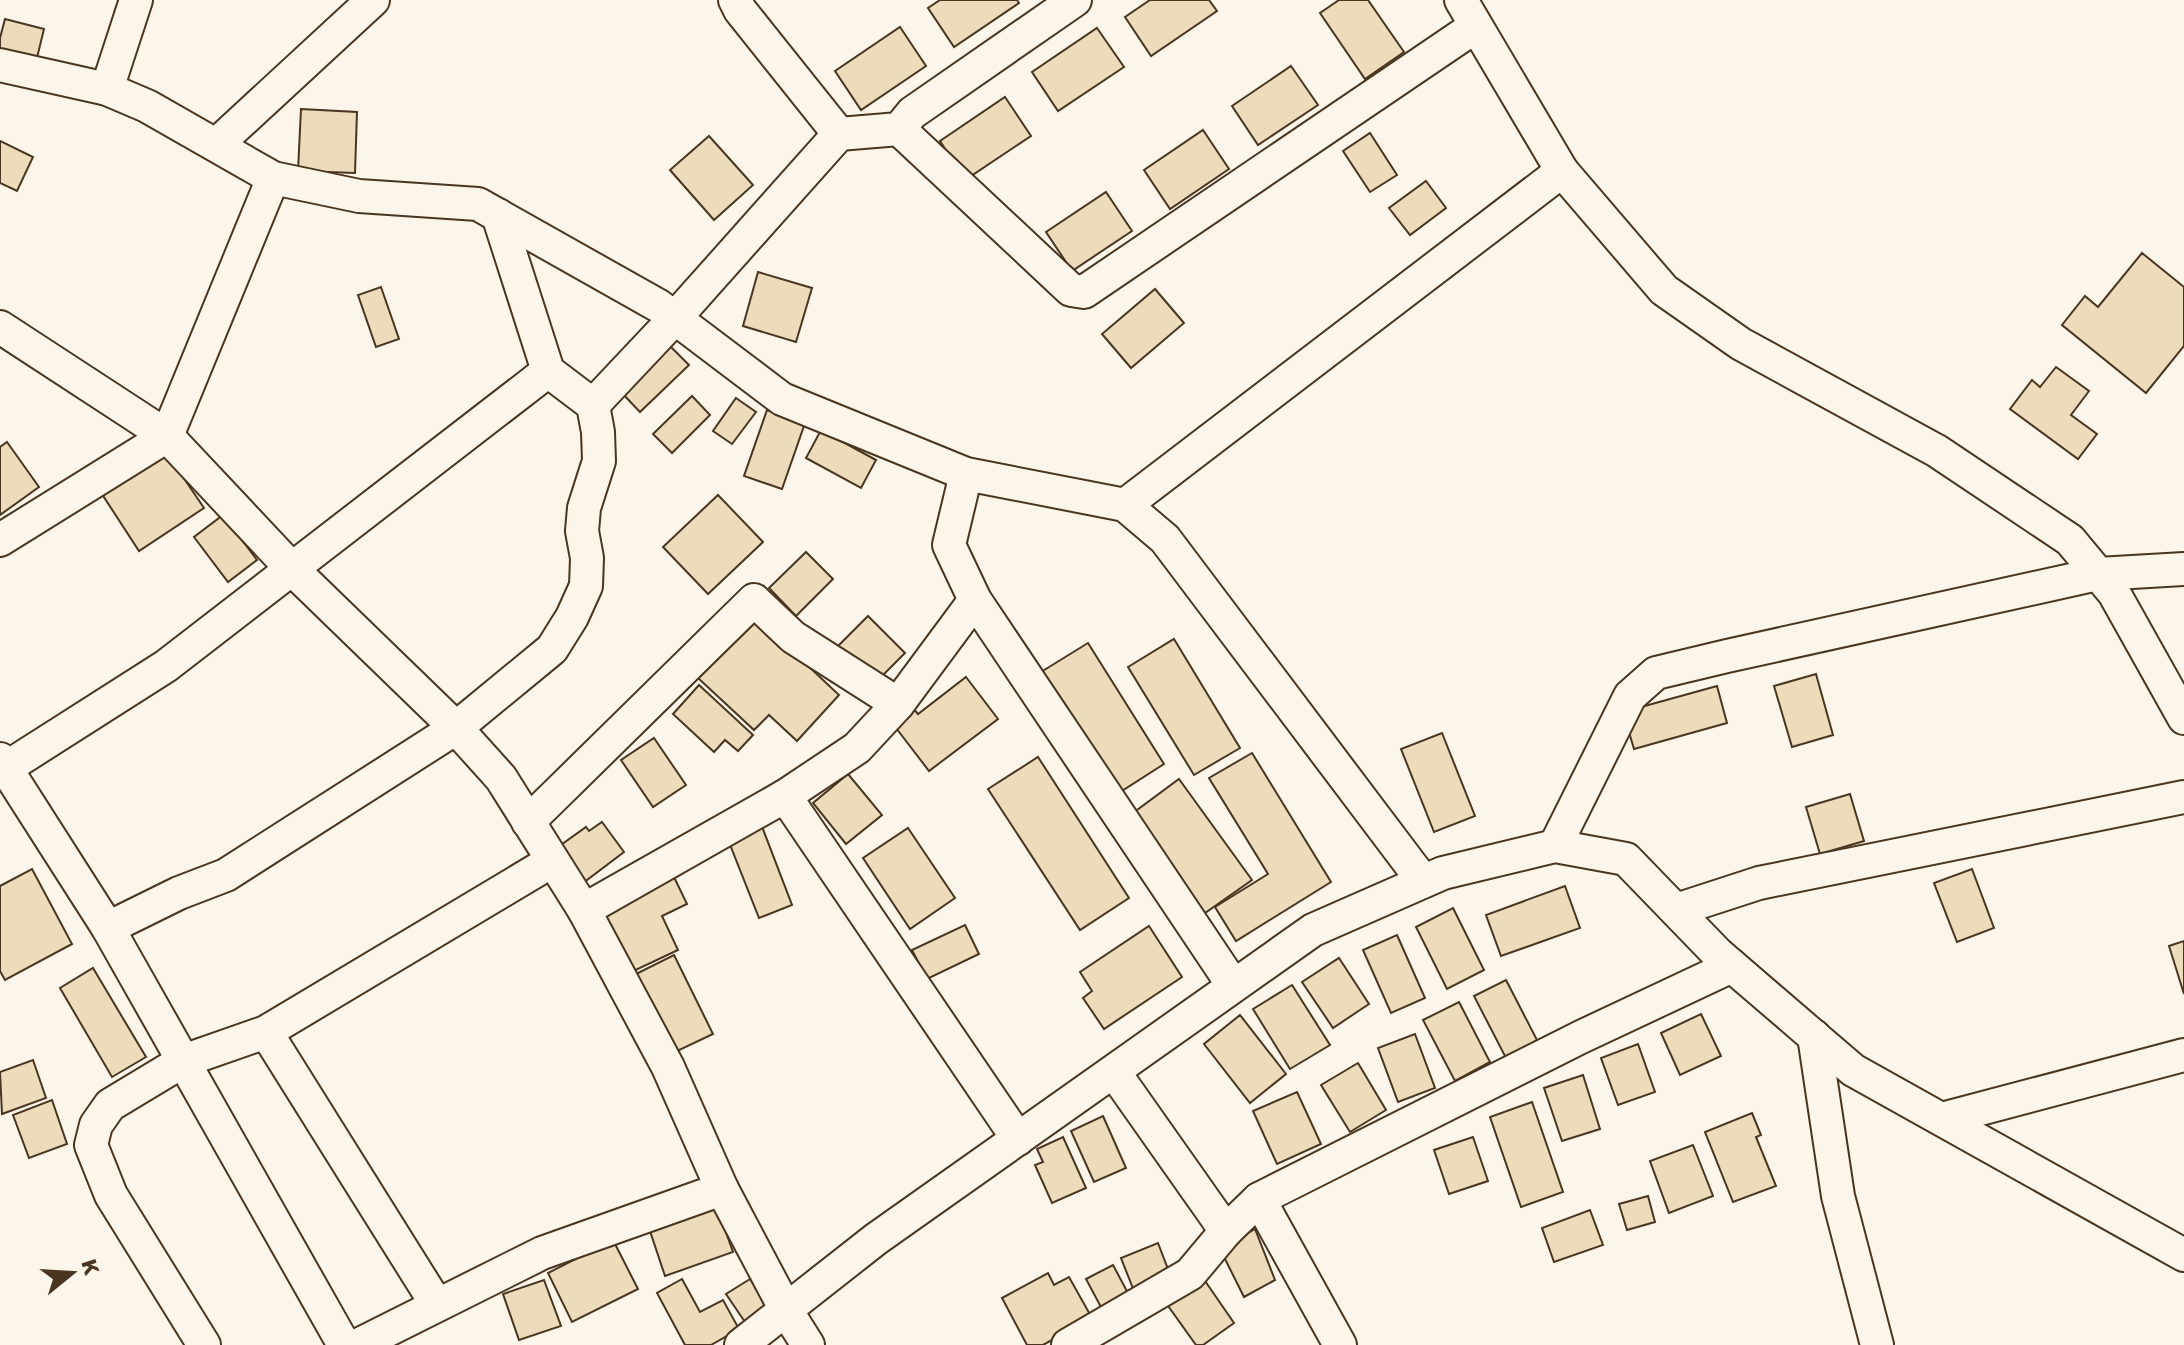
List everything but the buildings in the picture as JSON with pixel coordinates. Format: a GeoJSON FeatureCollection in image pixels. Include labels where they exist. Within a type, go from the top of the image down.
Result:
{"type":"FeatureCollection","features":[{"type":"Feature","properties":{"kind":"street"},"geometry":{"type":"LineString","coordinates":[[107,89],[136,0]]}},
{"type":"Feature","properties":{"kind":"street"},"geometry":{"type":"LineString","coordinates":[[216,145],[373,0]]}},
{"type":"Feature","properties":{"kind":"street"},"geometry":{"type":"LineString","coordinates":[[735,0],[839,134]]}},
{"type":"Feature","properties":{"kind":"street"},"geometry":{"type":"LineString","coordinates":[[593,405],[839,134],[899,129],[912,113],[1075,0]]}},
{"type":"Feature","properties":{"kind":"street"},"geometry":{"type":"LineString","coordinates":[[899,129],[1071,290],[1084,292],[1469,13],[1562,171],[1664,290],[1741,344],[1937,451],[2070,540],[2114,593],[2184,718]]}},
{"type":"Feature","properties":{"kind":"street"},"geometry":{"type":"LineString","coordinates":[[0,65],[107,89],[147,106],[273,178],[359,196],[478,204],[659,306],[782,399],[966,474],[1125,505],[1165,539],[1423,881]]}},
{"type":"Feature","properties":{"kind":"street"},"geometry":{"type":"LineString","coordinates":[[1125,505],[1562,171]]}},
{"type":"Feature","properties":{"kind":"street"},"geometry":{"type":"LineString","coordinates":[[0,540],[167,436],[273,178]]}},
{"type":"Feature","properties":{"kind":"street"},"geometry":{"type":"LineString","coordinates":[[108,928],[179,893],[226,875],[456,728],[552,649],[572,617],[586,586],[587,558],[582,531],[584,508],[599,461],[598,432],[593,405],[548,371],[498,215]]}},
{"type":"Feature","properties":{"kind":"street"},"geometry":{"type":"LineString","coordinates":[[0,327],[167,436],[293,570],[456,728],[501,778],[584,910],[668,1067],[722,1189],[808,1345]]}},
{"type":"Feature","properties":{"kind":"street"},"geometry":{"type":"LineString","coordinates":[[344,1345],[108,928],[3,764],[166,666],[548,371]]}},
{"type":"Feature","properties":{"kind":"street"},"geometry":{"type":"LineString","coordinates":[[966,474],[949,545],[975,600],[1233,985]]}},
{"type":"Feature","properties":{"kind":"street"},"geometry":{"type":"LineString","coordinates":[[1555,846],[1630,696],[1656,673],[2098,574],[2184,569]]}},
{"type":"Feature","properties":{"kind":"street"},"geometry":{"type":"LineString","coordinates":[[528,822],[754,600],[793,637],[898,704]]}},
{"type":"Feature","properties":{"kind":"street"},"geometry":{"type":"LineString","coordinates":[[584,910],[785,796],[857,748],[898,704],[975,600]]}},
{"type":"Feature","properties":{"kind":"street"},"geometry":{"type":"LineString","coordinates":[[785,796],[1018,1139]]}},
{"type":"Feature","properties":{"kind":"street"},"geometry":{"type":"LineString","coordinates":[[1676,910],[1759,883],[2184,797]]}},
{"type":"Feature","properties":{"kind":"street"},"geometry":{"type":"LineString","coordinates":[[741,1345],[876,1239],[1313,930],[1443,873],[1555,846],[1626,859],[1732,966],[1853,1070],[2184,1255]]}},
{"type":"Feature","properties":{"kind":"street"},"geometry":{"type":"LineString","coordinates":[[204,1345],[111,1195],[91,1145],[96,1125],[110,1105],[183,1061],[266,1032],[552,861]]}},
{"type":"Feature","properties":{"kind":"street"},"geometry":{"type":"LineString","coordinates":[[1068,1345],[1190,1274],[1226,1231],[1259,1199],[1581,1037],[1732,966]]}},
{"type":"Feature","properties":{"kind":"street"},"geometry":{"type":"LineString","coordinates":[[266,1032],[437,1305]]}},
{"type":"Feature","properties":{"kind":"street"},"geometry":{"type":"LineString","coordinates":[[1814,1036],[1838,1196],[1877,1345]]}},
{"type":"Feature","properties":{"kind":"street"},"geometry":{"type":"LineString","coordinates":[[1942,1119],[2184,1055]]}},
{"type":"Feature","properties":{"kind":"street"},"geometry":{"type":"LineString","coordinates":[[1114,1072],[1226,1231]]}},
{"type":"Feature","properties":{"kind":"street"},"geometry":{"type":"LineString","coordinates":[[358,1345],[542,1253],[722,1189]]}},
{"type":"Feature","properties":{"kind":"street"},"geometry":{"type":"LineString","coordinates":[[1259,1199],[1340,1345]]}}]}
